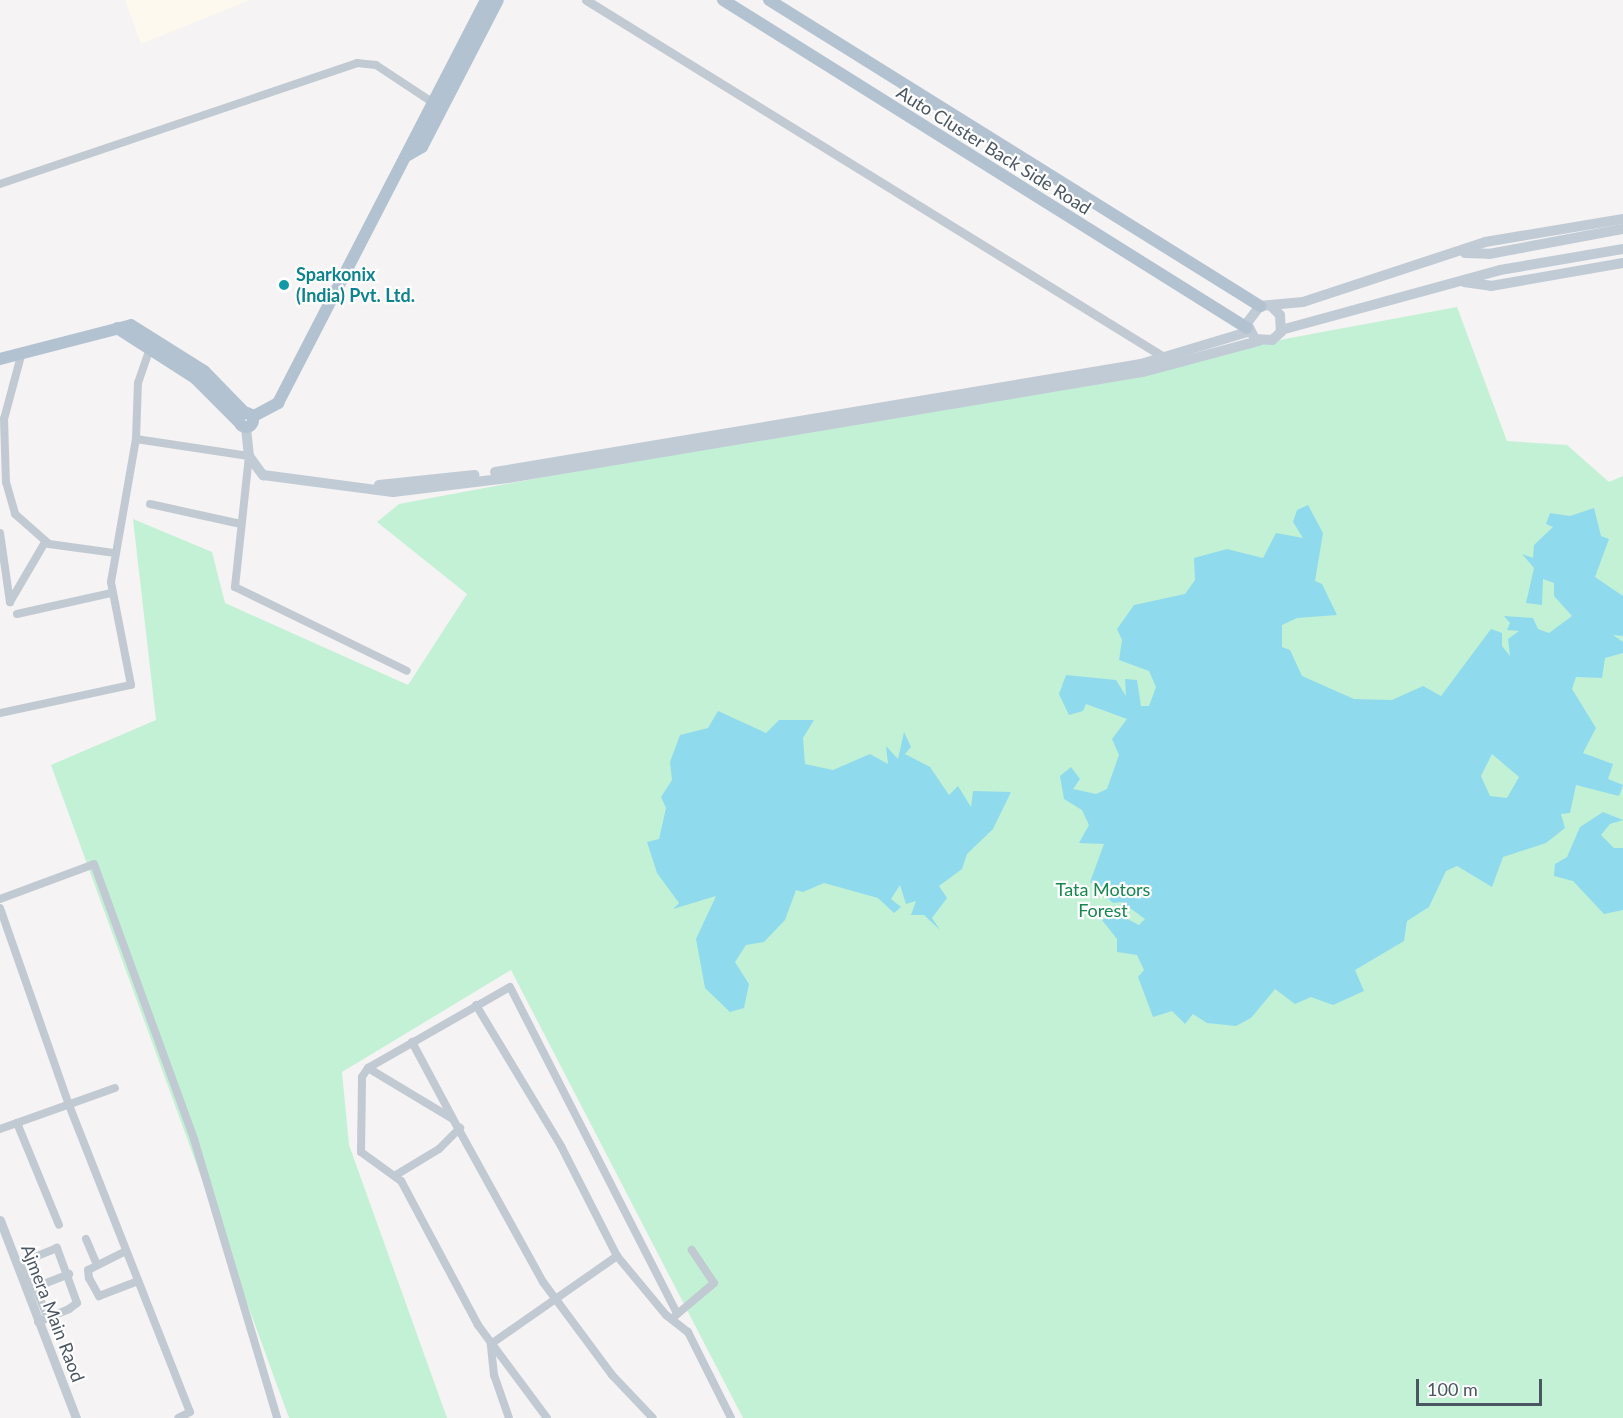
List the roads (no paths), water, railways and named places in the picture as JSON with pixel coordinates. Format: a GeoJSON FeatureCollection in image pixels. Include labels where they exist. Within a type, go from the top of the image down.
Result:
{"type":"FeatureCollection","features":[{"type":"Feature","properties":{"kind":"main road"},"geometry":{"type":"LineString","coordinates":[[436,105],[486,0]]}},
{"type":"Feature","properties":{"kind":"main road"},"geometry":{"type":"LineString","coordinates":[[245,420],[278,403],[408,155],[498,0]]}},
{"type":"Feature","properties":{"kind":"main road","name":"Auto Cluster Back Side Road"},"geometry":{"type":"LineString","coordinates":[[723,0],[1248,330],[1259,341]]}},
{"type":"Feature","properties":{"kind":"main road","name":"Auto Cluster Back Side Road"},"geometry":{"type":"LineString","coordinates":[[768,0],[1266,307]]}},
{"type":"Feature","properties":{"kind":"main road"},"geometry":{"type":"LineString","coordinates":[[1172,362],[1248,330],[1250,312],[1458,253],[1485,242],[1623,219]]}},
{"type":"Feature","properties":{"kind":"main road"},"geometry":{"type":"LineString","coordinates":[[1458,253],[1489,254],[1623,229]]}},
{"type":"Feature","properties":{"kind":"main road"},"geometry":{"type":"LineString","coordinates":[[0,359],[23,350],[131,325],[170,345],[245,420],[249,456],[257,470],[393,492],[1172,362],[1259,341],[1272,340],[1281,330],[1500,270],[1623,249]]}},
{"type":"Feature","properties":{"kind":"main road"},"geometry":{"type":"LineString","coordinates":[[1458,281],[1491,286],[1623,263]]}},
{"type":"Feature","properties":{"kind":"main road"},"geometry":{"type":"LineString","coordinates":[[1266,307],[1280,315],[1281,330]]}},
{"type":"Feature","properties":{"kind":"main road"},"geometry":{"type":"LineString","coordinates":[[117,328],[195,378],[245,420]]}},
{"type":"Feature","properties":{"kind":"street"},"geometry":{"type":"LineString","coordinates":[[586,0],[1172,362]]}},
{"type":"Feature","properties":{"kind":"street"},"geometry":{"type":"LineString","coordinates":[[0,184],[357,63],[376,65],[436,105]]}},
{"type":"Feature","properties":{"kind":"street"},"geometry":{"type":"LineString","coordinates":[[0,713],[130,685],[111,593],[115,553],[136,439],[138,383],[150,349]]}},
{"type":"Feature","properties":{"kind":"street"},"geometry":{"type":"LineString","coordinates":[[23,350],[4,419],[6,482],[15,514],[45,542],[115,553]]}},
{"type":"Feature","properties":{"kind":"street"},"geometry":{"type":"LineString","coordinates":[[136,439],[249,456],[234,580],[239,590],[407,670]]}},
{"type":"Feature","properties":{"kind":"street"},"geometry":{"type":"LineString","coordinates":[[150,504],[241,524]]}},
{"type":"Feature","properties":{"kind":"street"},"geometry":{"type":"LineString","coordinates":[[0,533],[11,603],[45,542]]}},
{"type":"Feature","properties":{"kind":"street"},"geometry":{"type":"LineString","coordinates":[[17,614],[111,593]]}},
{"type":"Feature","properties":{"kind":"street"},"geometry":{"type":"LineString","coordinates":[[0,899],[94,864],[194,1139],[277,1418]]}},
{"type":"Feature","properties":{"kind":"street"},"geometry":{"type":"LineString","coordinates":[[0,908],[69,1105],[190,1412],[182,1417]]}},
{"type":"Feature","properties":{"kind":"street"},"geometry":{"type":"LineString","coordinates":[[546,1418],[491,1344],[396,1175],[361,1152],[362,1077],[368,1068],[510,987],[674,1317]]}},
{"type":"Feature","properties":{"kind":"street"},"geometry":{"type":"LineString","coordinates":[[476,1005],[561,1146],[617,1256],[688,1332],[731,1418]]}},
{"type":"Feature","properties":{"kind":"street"},"geometry":{"type":"LineString","coordinates":[[412,1042],[553,1296],[612,1375],[653,1418]]}},
{"type":"Feature","properties":{"kind":"street"},"geometry":{"type":"LineString","coordinates":[[368,1068],[453,1119]]}},
{"type":"Feature","properties":{"kind":"street"},"geometry":{"type":"LineString","coordinates":[[0,1129],[115,1088]]}},
{"type":"Feature","properties":{"kind":"street"},"geometry":{"type":"LineString","coordinates":[[17,1123],[59,1225]]}},
{"type":"Feature","properties":{"kind":"street"},"geometry":{"type":"LineString","coordinates":[[396,1175],[439,1149],[460,1128]]}},
{"type":"Feature","properties":{"kind":"street","name":"Ajmera Main Raod"},"geometry":{"type":"LineString","coordinates":[[0,1220],[30,1290],[38,1322],[76,1418]]}},
{"type":"Feature","properties":{"kind":"street"},"geometry":{"type":"LineString","coordinates":[[86,1239],[97,1265]]}},
{"type":"Feature","properties":{"kind":"street"},"geometry":{"type":"LineString","coordinates":[[38,1322],[48,1318],[77,1304],[69,1274],[57,1248],[26,1258],[30,1290],[48,1318]]}},
{"type":"Feature","properties":{"kind":"street"},"geometry":{"type":"LineString","coordinates":[[674,1317],[714,1283],[692,1250]]}},
{"type":"Feature","properties":{"kind":"street"},"geometry":{"type":"LineString","coordinates":[[126,1251],[97,1265],[87,1273],[99,1296],[138,1281]]}},
{"type":"Feature","properties":{"kind":"street"},"geometry":{"type":"LineString","coordinates":[[491,1344],[553,1296],[617,1256]]}},
{"type":"Feature","properties":{"kind":"street"},"geometry":{"type":"LineString","coordinates":[[30,1290],[69,1274]]}},
{"type":"Feature","properties":{"kind":"street"},"geometry":{"type":"LineString","coordinates":[[491,1344],[494,1375],[509,1418]]}},
{"type":"Feature","properties":{"kind":"water"},"geometry":{"type":"Polygon","coordinates":[[[1308,505],[1323,533],[1315,581],[1322,584],[1337,615],[1297,618],[1282,625],[1282,647],[1290,650],[1302,676],[1354,699],[1392,700],[1423,686],[1441,696],[1491,629],[1502,633],[1502,646],[1510,656],[1508,639],[1519,631],[1507,630],[1510,623],[1504,616],[1533,618],[1538,629],[1549,633],[1572,616],[1554,596],[1554,583],[1543,579],[1542,605],[1526,603],[1534,568],[1522,554],[1533,558],[1534,545],[1553,527],[1546,524],[1550,513],[1570,516],[1594,508],[1601,536],[1609,539],[1595,577],[1623,596],[1623,636],[1613,635],[1623,642],[1623,653],[1605,658],[1602,678],[1576,677],[1572,689],[1596,728],[1583,753],[1613,764],[1608,779],[1623,785],[1619,796],[1576,785],[1570,813],[1561,814],[1565,828],[1546,843],[1503,857],[1492,887],[1457,866],[1446,871],[1429,907],[1407,921],[1404,941],[1355,970],[1364,991],[1333,1005],[1311,997],[1295,1004],[1275,989],[1251,1018],[1236,1026],[1207,1023],[1193,1014],[1185,1024],[1172,1011],[1153,1017],[1138,977],[1144,970],[1137,955],[1117,952],[1117,939],[1102,920],[1114,912],[1139,925],[1145,919],[1122,902],[1113,903],[1090,882],[1104,844],[1079,843],[1089,825],[1082,810],[1064,799],[1060,776],[1071,767],[1080,779],[1073,789],[1096,794],[1107,789],[1119,755],[1112,739],[1127,719],[1086,704],[1083,711],[1069,715],[1059,694],[1066,675],[1116,680],[1126,696],[1125,679],[1137,680],[1141,706],[1149,706],[1156,687],[1149,671],[1119,660],[1122,640],[1117,629],[1134,605],[1185,594],[1195,580],[1194,558],[1227,549],[1263,558],[1276,533],[1303,538],[1293,522],[1297,510],[1308,505]],[[1492,754],[1481,776],[1490,796],[1507,798],[1519,777],[1492,754]]]}},
{"type":"Feature","properties":{"kind":"water"},"geometry":{"type":"Polygon","coordinates":[[[718,711],[766,733],[779,720],[814,720],[803,738],[805,764],[833,770],[870,754],[888,764],[886,746],[898,759],[904,732],[911,747],[905,754],[930,767],[949,795],[958,786],[971,807],[973,791],[1011,792],[993,829],[967,854],[962,869],[939,886],[947,898],[932,918],[940,930],[924,915],[911,915],[916,901],[906,904],[900,885],[891,899],[901,907],[894,913],[878,898],[824,883],[803,892],[796,890],[785,920],[764,942],[746,945],[735,962],[749,984],[744,1008],[730,1012],[705,988],[696,939],[716,896],[673,909],[679,903],[657,873],[647,842],[659,839],[666,808],[661,797],[672,780],[670,762],[680,735],[708,728],[718,711]]]}},
{"type":"Feature","properties":{"kind":"water"},"geometry":{"type":"Polygon","coordinates":[[[1603,812],[1623,820],[1610,824],[1601,835],[1614,848],[1623,848],[1623,910],[1604,914],[1573,881],[1554,876],[1555,864],[1567,857],[1580,827],[1603,812]]]}},
{"type":"Feature","properties":{"kind":"place","name":"Sparkonix (India) Pvt. Ltd."},"geometry":{"type":"Point","coordinates":[284,285]}},
{"type":"Feature","properties":{"kind":"park label","name":"Tata Motors Forest"},"geometry":{"type":"Point","coordinates":[1103,900]}}]}
